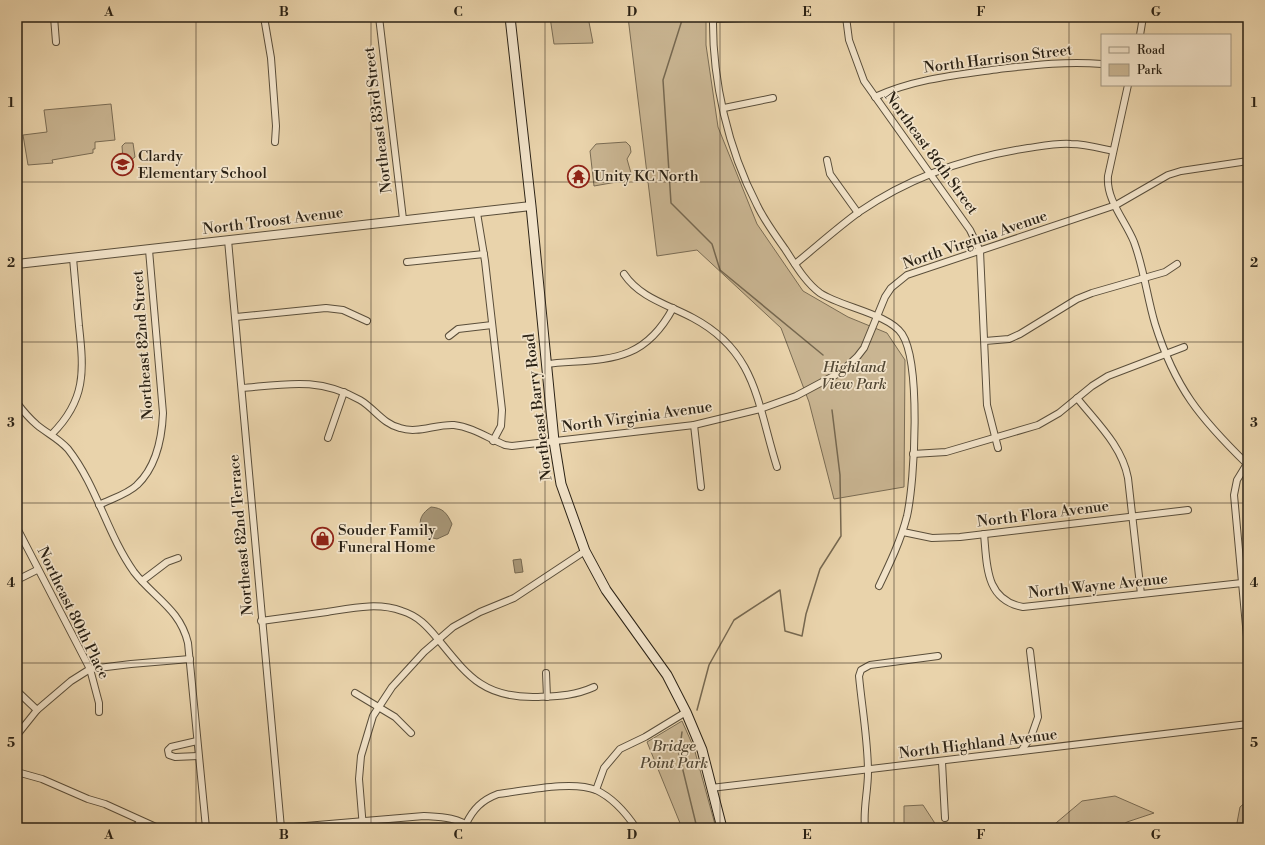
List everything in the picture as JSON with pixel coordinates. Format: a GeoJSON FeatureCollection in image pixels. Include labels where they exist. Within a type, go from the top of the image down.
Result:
{"type":"FeatureCollection","features":[{"type":"Feature","properties":{"kind":"main road","name":"Northeast Barry Road"},"geometry":{"type":"LineString","coordinates":[[510,17],[531,206],[554,441],[561,484],[585,551],[606,590],[667,675],[686,712],[702,750],[722,828]]}},
{"type":"Feature","properties":{"kind":"street"},"geometry":{"type":"LineString","coordinates":[[54,17],[56,42]]}},
{"type":"Feature","properties":{"kind":"street"},"geometry":{"type":"LineString","coordinates":[[264,17],[271,58],[276,126],[275,142]]}},
{"type":"Feature","properties":{"kind":"street","name":"Northeast 83rd Street"},"geometry":{"type":"LineString","coordinates":[[379,17],[403,220]]}},
{"type":"Feature","properties":{"kind":"street"},"geometry":{"type":"LineString","coordinates":[[778,17],[713,18],[715,60],[724,108],[745,179],[757,206],[806,279],[820,292],[838,302],[877,317],[895,326],[902,334],[909,348],[913,375],[912,490],[903,532],[879,586]]}},
{"type":"Feature","properties":{"kind":"street","name":"Northeast 86th Street"},"geometry":{"type":"LineString","coordinates":[[846,17],[849,40],[858,68],[875,97],[970,230],[980,251],[987,405],[998,448]]}},
{"type":"Feature","properties":{"kind":"street"},"geometry":{"type":"LineString","coordinates":[[1140,34],[1143,17]]}},
{"type":"Feature","properties":{"kind":"street","name":"North Harrison Street"},"geometry":{"type":"LineString","coordinates":[[875,97],[903,86],[958,74],[1063,62],[1101,64]]}},
{"type":"Feature","properties":{"kind":"street"},"geometry":{"type":"LineString","coordinates":[[1128,86],[1113,151],[1107,186],[1109,194],[1116,205],[1133,241],[1144,277],[1155,323],[1165,353],[1188,400],[1224,442],[1247,463],[1237,480],[1234,495],[1248,648]]}},
{"type":"Feature","properties":{"kind":"street"},"geometry":{"type":"LineString","coordinates":[[724,108],[773,98]]}},
{"type":"Feature","properties":{"kind":"street"},"geometry":{"type":"LineString","coordinates":[[795,264],[858,213],[910,183],[930,174],[973,159],[1049,145],[1082,145],[1113,151]]}},
{"type":"Feature","properties":{"kind":"street"},"geometry":{"type":"LineString","coordinates":[[827,160],[830,174],[858,213]]}},
{"type":"Feature","properties":{"kind":"street"},"geometry":{"type":"LineString","coordinates":[[1116,205],[1168,175],[1180,171],[1248,161]]}},
{"type":"Feature","properties":{"kind":"street","name":"North Virginia Avenue"},"geometry":{"type":"LineString","coordinates":[[242,388],[309,383],[344,392],[362,400],[387,422],[400,428],[418,430],[453,425],[469,429],[493,441],[512,446],[694,425],[760,409],[796,396],[850,365],[864,348],[891,288],[906,275],[1116,205]]}},
{"type":"Feature","properties":{"kind":"street","name":"North Troost Avenue"},"geometry":{"type":"LineString","coordinates":[[17,264],[531,206]]}},
{"type":"Feature","properties":{"kind":"street"},"geometry":{"type":"LineString","coordinates":[[477,212],[484,254],[502,410],[501,426],[493,441]]}},
{"type":"Feature","properties":{"kind":"street","name":"Northeast 82nd Terrace"},"geometry":{"type":"LineString","coordinates":[[228,240],[236,317],[261,621],[282,828]]}},
{"type":"Feature","properties":{"kind":"street","name":"Northeast 82nd Street"},"geometry":{"type":"LineString","coordinates":[[99,505],[138,485],[154,458],[161,436],[164,413],[149,250]]}},
{"type":"Feature","properties":{"kind":"street"},"geometry":{"type":"LineString","coordinates":[[407,262],[484,254]]}},
{"type":"Feature","properties":{"kind":"street"},"geometry":{"type":"LineString","coordinates":[[52,434],[66,420],[73,406],[82,370],[82,345],[73,258]]}},
{"type":"Feature","properties":{"kind":"street"},"geometry":{"type":"LineString","coordinates":[[985,341],[1009,339],[1020,334],[1077,299],[1144,277],[1165,272],[1177,264]]}},
{"type":"Feature","properties":{"kind":"street"},"geometry":{"type":"LineString","coordinates":[[624,274],[636,290],[706,325],[730,344],[741,358],[749,375],[777,467]]}},
{"type":"Feature","properties":{"kind":"street"},"geometry":{"type":"LineString","coordinates":[[236,317],[335,308],[352,313],[367,321]]}},
{"type":"Feature","properties":{"kind":"street"},"geometry":{"type":"LineString","coordinates":[[546,364],[605,358],[629,353],[638,349],[654,336],[665,322],[673,308]]}},
{"type":"Feature","properties":{"kind":"street"},"geometry":{"type":"LineString","coordinates":[[449,336],[458,329],[492,325]]}},
{"type":"Feature","properties":{"kind":"street"},"geometry":{"type":"LineString","coordinates":[[913,454],[946,452],[995,439],[1049,420],[1092,386],[1108,376],[1184,347]]}},
{"type":"Feature","properties":{"kind":"street"},"geometry":{"type":"LineString","coordinates":[[328,438],[344,392]]}},
{"type":"Feature","properties":{"kind":"street"},"geometry":{"type":"LineString","coordinates":[[1077,398],[1121,454],[1127,474],[1142,594]]}},
{"type":"Feature","properties":{"kind":"street"},"geometry":{"type":"LineString","coordinates":[[17,403],[38,426],[52,434],[68,450],[83,471],[118,546],[142,581],[169,607],[180,622],[186,634],[190,659],[206,828]]}},
{"type":"Feature","properties":{"kind":"street"},"geometry":{"type":"LineString","coordinates":[[694,425],[701,487]]}},
{"type":"Feature","properties":{"kind":"street","name":"North Flora Avenue"},"geometry":{"type":"LineString","coordinates":[[903,532],[932,538],[984,534],[1188,510]]}},
{"type":"Feature","properties":{"kind":"street","name":"Northeast 80th Place"},"geometry":{"type":"LineString","coordinates":[[17,528],[37,570],[90,669],[99,703],[99,712]]}},
{"type":"Feature","properties":{"kind":"street","name":"North Wayne Avenue"},"geometry":{"type":"LineString","coordinates":[[984,534],[990,579],[998,595],[1010,604],[1031,608],[1242,583]]}},
{"type":"Feature","properties":{"kind":"street"},"geometry":{"type":"LineString","coordinates":[[363,828],[359,767],[363,744],[378,707],[397,681],[438,639],[466,619],[514,598],[585,551]]}},
{"type":"Feature","properties":{"kind":"street"},"geometry":{"type":"LineString","coordinates":[[142,581],[167,562],[178,558]]}},
{"type":"Feature","properties":{"kind":"street"},"geometry":{"type":"LineString","coordinates":[[17,580],[37,570]]}},
{"type":"Feature","properties":{"kind":"street"},"geometry":{"type":"LineString","coordinates":[[261,621],[368,606],[386,607],[401,610],[416,617],[430,629],[473,679],[490,690],[520,697],[547,697],[578,694],[594,687]]}},
{"type":"Feature","properties":{"kind":"street"},"geometry":{"type":"LineString","coordinates":[[1021,752],[1031,736],[1038,717],[1030,651]]}},
{"type":"Feature","properties":{"kind":"street"},"geometry":{"type":"LineString","coordinates":[[865,828],[864,806],[867,792],[868,770],[859,676],[861,670],[870,664],[938,656]]}},
{"type":"Feature","properties":{"kind":"street"},"geometry":{"type":"LineString","coordinates":[[17,734],[37,710],[71,681],[90,669],[190,659]]}},
{"type":"Feature","properties":{"kind":"street"},"geometry":{"type":"LineString","coordinates":[[546,673],[547,697]]}},
{"type":"Feature","properties":{"kind":"street"},"geometry":{"type":"LineString","coordinates":[[17,691],[37,710]]}},
{"type":"Feature","properties":{"kind":"street"},"geometry":{"type":"LineString","coordinates":[[355,693],[395,717],[411,733]]}},
{"type":"Feature","properties":{"kind":"street"},"geometry":{"type":"LineString","coordinates":[[596,790],[604,768],[617,752],[686,712]]}},
{"type":"Feature","properties":{"kind":"street","name":"North Highland Avenue"},"geometry":{"type":"LineString","coordinates":[[711,788],[942,762],[1248,724]]}},
{"type":"Feature","properties":{"kind":"street"},"geometry":{"type":"LineString","coordinates":[[197,740],[172,746],[168,750],[169,755],[174,757],[198,756]]}},
{"type":"Feature","properties":{"kind":"street"},"geometry":{"type":"LineString","coordinates":[[942,762],[945,818]]}},
{"type":"Feature","properties":{"kind":"street"},"geometry":{"type":"LineString","coordinates":[[17,772],[42,779],[88,799],[106,804],[158,828]]}},
{"type":"Feature","properties":{"kind":"street"},"geometry":{"type":"LineString","coordinates":[[282,828],[424,816],[440,817],[468,826],[480,803],[488,797],[498,794],[549,787],[576,787],[596,790],[619,806],[636,828]]}},
{"type":"Feature","properties":{"kind":"street"},"geometry":{"type":"LineString","coordinates":[[136,828],[140,821]]}},
{"type":"Feature","properties":{"kind":"green space"},"geometry":{"type":"Polygon","coordinates":[[[550,17],[588,17],[593,43],[554,44],[550,17]]]}},
{"type":"Feature","properties":{"kind":"green space","name":"Highland View Park"},"geometry":{"type":"Polygon","coordinates":[[[628,17],[706,17],[706,45],[718,127],[757,224],[803,291],[848,317],[887,333],[905,360],[904,487],[834,499],[809,402],[781,328],[697,250],[657,256],[628,17]]]}},
{"type":"Feature","properties":{"kind":"green space"},"geometry":{"type":"Polygon","coordinates":[[[111,104],[115,140],[95,142],[95,149],[93,149],[93,153],[52,160],[53,163],[28,165],[23,135],[47,132],[44,110],[111,104]]]}},
{"type":"Feature","properties":{"kind":"green space"},"geometry":{"type":"Polygon","coordinates":[[[626,142],[630,146],[631,152],[627,159],[631,173],[628,180],[594,186],[590,151],[596,144],[626,142]]]}},
{"type":"Feature","properties":{"kind":"green space"},"geometry":{"type":"Polygon","coordinates":[[[125,143],[133,143],[135,157],[131,160],[123,160],[122,146],[125,143]]]}},
{"type":"Feature","properties":{"kind":"green space","name":"Bridge Point Park"},"geometry":{"type":"Polygon","coordinates":[[[682,721],[694,748],[716,828],[682,828],[647,742],[682,721]]]}},
{"type":"Feature","properties":{"kind":"green space"},"geometry":{"type":"Polygon","coordinates":[[[1115,796],[1154,813],[1127,822],[1117,828],[1050,828],[1082,801],[1115,796]]]}},
{"type":"Feature","properties":{"kind":"green space"},"geometry":{"type":"Polygon","coordinates":[[[1248,800],[1248,828],[1236,828],[1240,807],[1248,800]]]}},
{"type":"Feature","properties":{"kind":"green space"},"geometry":{"type":"Polygon","coordinates":[[[923,805],[938,828],[904,828],[904,806],[923,805]]]}},
{"type":"Feature","properties":{"kind":"shaded area"},"geometry":{"type":"Polygon","coordinates":[[[431,507],[442,510],[452,524],[448,534],[437,539],[425,536],[422,532],[420,524],[420,520],[424,513],[431,507]]]}},
{"type":"Feature","properties":{"kind":"shaded area"},"geometry":{"type":"Polygon","coordinates":[[[521,559],[523,572],[515,573],[513,560],[521,559]]]}},
{"type":"Feature","properties":{"kind":"waterway"},"geometry":{"type":"LineString","coordinates":[[683,17],[663,80],[671,203],[712,244],[720,270],[823,355]]}},
{"type":"Feature","properties":{"kind":"waterway"},"geometry":{"type":"LineString","coordinates":[[697,710],[709,665],[734,620],[780,590],[785,631],[802,636],[806,614],[820,569],[841,536],[840,475],[832,410]]}},
{"type":"Feature","properties":{"kind":"waterway"},"geometry":{"type":"LineString","coordinates":[[682,732],[679,754],[697,828]]}},
{"type":"Feature","properties":{"kind":"place","name":"Clardy Elementary School"},"geometry":{"type":"Point","coordinates":[122,165]}},
{"type":"Feature","properties":{"kind":"place","name":"Unity KC North"},"geometry":{"type":"Point","coordinates":[578,176]}},
{"type":"Feature","properties":{"kind":"place","name":"Souder Family Funeral Home"},"geometry":{"type":"Point","coordinates":[323,539]}}]}
